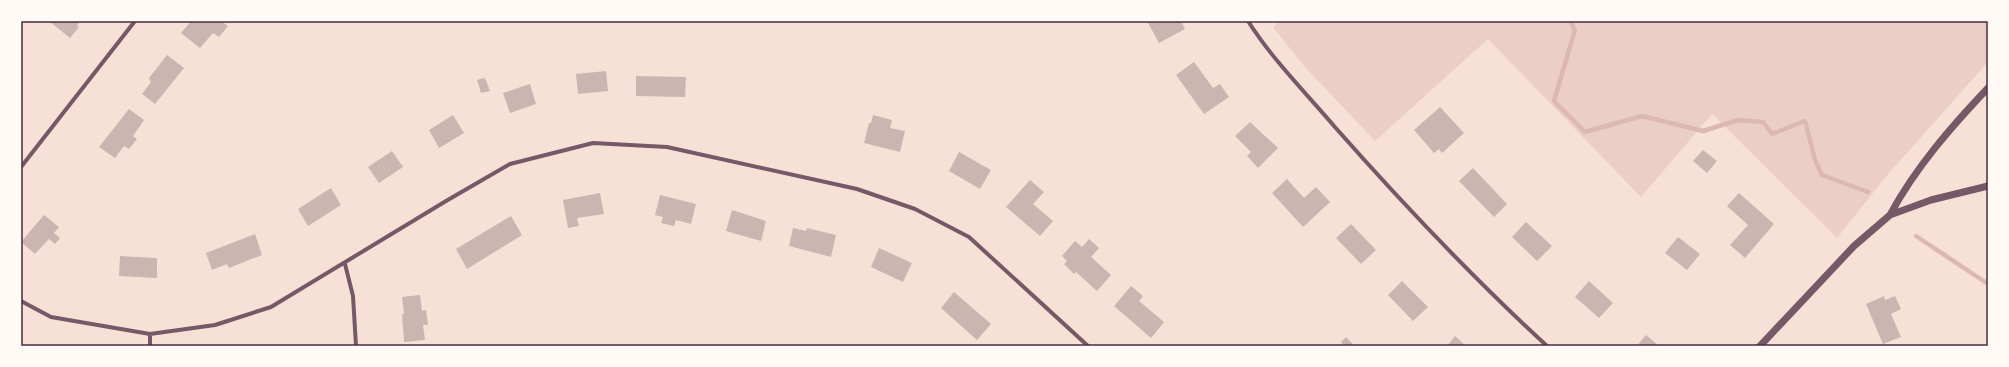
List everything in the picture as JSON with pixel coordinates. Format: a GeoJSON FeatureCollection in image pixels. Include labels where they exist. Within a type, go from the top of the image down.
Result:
{"type":"FeatureCollection","features":[{"type":"Feature","properties":{"kind":"street"},"geometry":{"type":"LineString","coordinates":[[21,167],[134,21]]}},
{"type":"Feature","properties":{"kind":"street"},"geometry":{"type":"LineString","coordinates":[[1248,21],[1260,40],[1286,70],[1437,239],[1496,299],[1547,346]]}},
{"type":"Feature","properties":{"kind":"street"},"geometry":{"type":"LineString","coordinates":[[1890,215],[1904,189],[1962,116],[1988,88]]}},
{"type":"Feature","properties":{"kind":"street"},"geometry":{"type":"LineString","coordinates":[[21,301],[51,317],[150,334],[216,325],[271,307],[510,164],[593,143],[667,147],[856,189],[915,208],[969,237],[1088,346]]}},
{"type":"Feature","properties":{"kind":"street"},"geometry":{"type":"LineString","coordinates":[[1760,346],[1854,246],[1890,215],[1931,200],[1988,186]]}},
{"type":"Feature","properties":{"kind":"street"},"geometry":{"type":"LineString","coordinates":[[345,264],[353,296],[356,346]]}},
{"type":"Feature","properties":{"kind":"street"},"geometry":{"type":"LineString","coordinates":[[150,334],[150,346]]}},
{"type":"Feature","properties":{"kind":"shaded area"},"geometry":{"type":"Polygon","coordinates":[[[1280,21],[1988,21],[1988,62],[1889,173],[1837,238],[1712,114],[1641,197],[1488,39],[1375,141],[1304,66],[1273,27],[1280,21]]]}},
{"type":"Feature","properties":{"kind":"building"},"geometry":{"type":"Polygon","coordinates":[[[49,21],[80,21],[77,26],[79,27],[70,38],[49,21]]]}},
{"type":"Feature","properties":{"kind":"building"},"geometry":{"type":"Polygon","coordinates":[[[191,21],[221,21],[228,26],[219,37],[213,33],[200,48],[181,33],[191,21]]]}},
{"type":"Feature","properties":{"kind":"building"},"geometry":{"type":"Polygon","coordinates":[[[1147,21],[1181,21],[1185,29],[1159,43],[1147,21]]]}},
{"type":"Feature","properties":{"kind":"building"},"geometry":{"type":"Polygon","coordinates":[[[167,55],[184,68],[155,104],[142,94],[151,82],[149,78],[167,55]]]}},
{"type":"Feature","properties":{"kind":"building"},"geometry":{"type":"Polygon","coordinates":[[[1194,62],[1213,88],[1220,84],[1229,97],[1204,114],[1176,75],[1194,62]]]}},
{"type":"Feature","properties":{"kind":"building"},"geometry":{"type":"Polygon","coordinates":[[[606,71],[608,91],[578,94],[576,74],[606,71]]]}},
{"type":"Feature","properties":{"kind":"building"},"geometry":{"type":"Polygon","coordinates":[[[636,76],[686,77],[685,97],[636,96],[636,76]]]}},
{"type":"Feature","properties":{"kind":"building"},"geometry":{"type":"Polygon","coordinates":[[[484,78],[490,91],[481,93],[477,80],[484,78]]]}},
{"type":"Feature","properties":{"kind":"building"},"geometry":{"type":"Polygon","coordinates":[[[530,84],[536,104],[510,113],[503,93],[530,84]]]}},
{"type":"Feature","properties":{"kind":"building"},"geometry":{"type":"Polygon","coordinates":[[[1440,107],[1464,133],[1442,153],[1439,149],[1434,153],[1414,130],[1440,107]]]}},
{"type":"Feature","properties":{"kind":"building"},"geometry":{"type":"Polygon","coordinates":[[[129,109],[144,120],[133,136],[137,139],[129,149],[124,146],[115,158],[99,147],[129,109]]]}},
{"type":"Feature","properties":{"kind":"building"},"geometry":{"type":"Polygon","coordinates":[[[453,115],[464,133],[439,148],[429,130],[453,115]]]}},
{"type":"Feature","properties":{"kind":"building"},"geometry":{"type":"Polygon","coordinates":[[[873,115],[892,120],[890,128],[905,131],[900,152],[864,143],[869,123],[871,123],[873,115]]]}},
{"type":"Feature","properties":{"kind":"building"},"geometry":{"type":"Polygon","coordinates":[[[1250,122],[1278,148],[1258,168],[1247,156],[1251,152],[1235,136],[1250,122]]]}},
{"type":"Feature","properties":{"kind":"building"},"geometry":{"type":"Polygon","coordinates":[[[1703,150],[1717,161],[1707,173],[1693,161],[1703,150]]]}},
{"type":"Feature","properties":{"kind":"building"},"geometry":{"type":"Polygon","coordinates":[[[392,151],[403,167],[379,183],[368,167],[392,151]]]}},
{"type":"Feature","properties":{"kind":"building"},"geometry":{"type":"Polygon","coordinates":[[[959,152],[991,170],[980,189],[949,171],[959,152]]]}},
{"type":"Feature","properties":{"kind":"building"},"geometry":{"type":"Polygon","coordinates":[[[1473,168],[1507,204],[1494,217],[1459,181],[1473,168]]]}},
{"type":"Feature","properties":{"kind":"building"},"geometry":{"type":"Polygon","coordinates":[[[1287,179],[1304,198],[1316,187],[1330,202],[1303,227],[1272,193],[1287,179]]]}},
{"type":"Feature","properties":{"kind":"building"},"geometry":{"type":"Polygon","coordinates":[[[1030,180],[1044,192],[1033,204],[1053,221],[1040,236],[1006,207],[1030,180]]]}},
{"type":"Feature","properties":{"kind":"building"},"geometry":{"type":"Polygon","coordinates":[[[331,188],[341,205],[308,226],[298,209],[331,188]]]}},
{"type":"Feature","properties":{"kind":"building"},"geometry":{"type":"Polygon","coordinates":[[[600,193],[604,214],[577,218],[579,226],[568,228],[563,200],[600,193]]]}},
{"type":"Feature","properties":{"kind":"building"},"geometry":{"type":"Polygon","coordinates":[[[1739,193],[1774,224],[1745,258],[1730,245],[1748,225],[1727,206],[1739,193]]]}},
{"type":"Feature","properties":{"kind":"building"},"geometry":{"type":"Polygon","coordinates":[[[660,195],[696,204],[691,224],[676,220],[674,226],[661,223],[663,217],[655,215],[660,195]]]}},
{"type":"Feature","properties":{"kind":"building"},"geometry":{"type":"Polygon","coordinates":[[[732,210],[766,221],[761,241],[726,231],[732,210]]]}},
{"type":"Feature","properties":{"kind":"building"},"geometry":{"type":"Polygon","coordinates":[[[44,215],[59,227],[54,233],[60,238],[55,244],[49,239],[35,254],[21,242],[44,215]]]}},
{"type":"Feature","properties":{"kind":"building"},"geometry":{"type":"Polygon","coordinates":[[[511,216],[522,235],[467,269],[456,249],[511,216]]]}},
{"type":"Feature","properties":{"kind":"building"},"geometry":{"type":"Polygon","coordinates":[[[1526,222],[1552,246],[1537,261],[1512,237],[1526,222]]]}},
{"type":"Feature","properties":{"kind":"building"},"geometry":{"type":"Polygon","coordinates":[[[1351,224],[1376,250],[1361,264],[1336,238],[1351,224]]]}},
{"type":"Feature","properties":{"kind":"building"},"geometry":{"type":"Polygon","coordinates":[[[793,228],[806,231],[807,228],[836,235],[831,257],[789,246],[793,228]]]}},
{"type":"Feature","properties":{"kind":"building"},"geometry":{"type":"Polygon","coordinates":[[[255,234],[262,255],[229,268],[227,264],[212,270],[206,253],[255,234]]]}},
{"type":"Feature","properties":{"kind":"building"},"geometry":{"type":"Polygon","coordinates":[[[1678,237],[1700,254],[1687,270],[1665,253],[1678,237]]]}},
{"type":"Feature","properties":{"kind":"building"},"geometry":{"type":"Polygon","coordinates":[[[1089,239],[1099,248],[1091,257],[1111,275],[1097,291],[1076,272],[1074,274],[1064,264],[1067,261],[1062,256],[1075,241],[1082,247],[1089,239]]]}},
{"type":"Feature","properties":{"kind":"building"},"geometry":{"type":"Polygon","coordinates":[[[879,248],[912,263],[903,282],[871,267],[879,248]]]}},
{"type":"Feature","properties":{"kind":"building"},"geometry":{"type":"Polygon","coordinates":[[[120,256],[157,258],[157,278],[119,276],[120,256]]]}},
{"type":"Feature","properties":{"kind":"building"},"geometry":{"type":"Polygon","coordinates":[[[1402,281],[1428,307],[1413,321],[1388,295],[1402,281]]]}},
{"type":"Feature","properties":{"kind":"building"},"geometry":{"type":"Polygon","coordinates":[[[1589,281],[1613,303],[1599,318],[1575,297],[1589,281]]]}},
{"type":"Feature","properties":{"kind":"building"},"geometry":{"type":"Polygon","coordinates":[[[1131,286],[1143,296],[1139,301],[1164,322],[1151,338],[1114,306],[1131,286]]]}},
{"type":"Feature","properties":{"kind":"building"},"geometry":{"type":"Polygon","coordinates":[[[954,292],[991,324],[977,340],[941,308],[954,292]]]}},
{"type":"Feature","properties":{"kind":"building"},"geometry":{"type":"Polygon","coordinates":[[[420,295],[422,311],[426,310],[428,325],[423,325],[425,340],[404,342],[402,314],[404,314],[402,297],[420,295]]]}},
{"type":"Feature","properties":{"kind":"building"},"geometry":{"type":"Polygon","coordinates":[[[1884,296],[1885,300],[1895,296],[1901,309],[1891,314],[1901,337],[1883,344],[1866,304],[1884,296]]]}},
{"type":"Feature","properties":{"kind":"building"},"geometry":{"type":"Polygon","coordinates":[[[1646,335],[1659,346],[1637,346],[1646,335]]]}},
{"type":"Feature","properties":{"kind":"building"},"geometry":{"type":"Polygon","coordinates":[[[1455,336],[1466,346],[1447,346],[1455,336]]]}},
{"type":"Feature","properties":{"kind":"building"},"geometry":{"type":"Polygon","coordinates":[[[1346,337],[1355,346],[1344,346],[1341,342],[1346,337]]]}},
{"type":"Feature","properties":{"kind":"waterway"},"geometry":{"type":"LineString","coordinates":[[1570,21],[1575,30],[1554,101],[1585,132],[1642,116],[1703,131],[1738,120],[1763,122],[1772,134],[1805,121],[1815,160],[1822,175],[1868,192]]}},
{"type":"Feature","properties":{"kind":"waterway"},"geometry":{"type":"LineString","coordinates":[[1916,236],[1988,284]]}}]}
